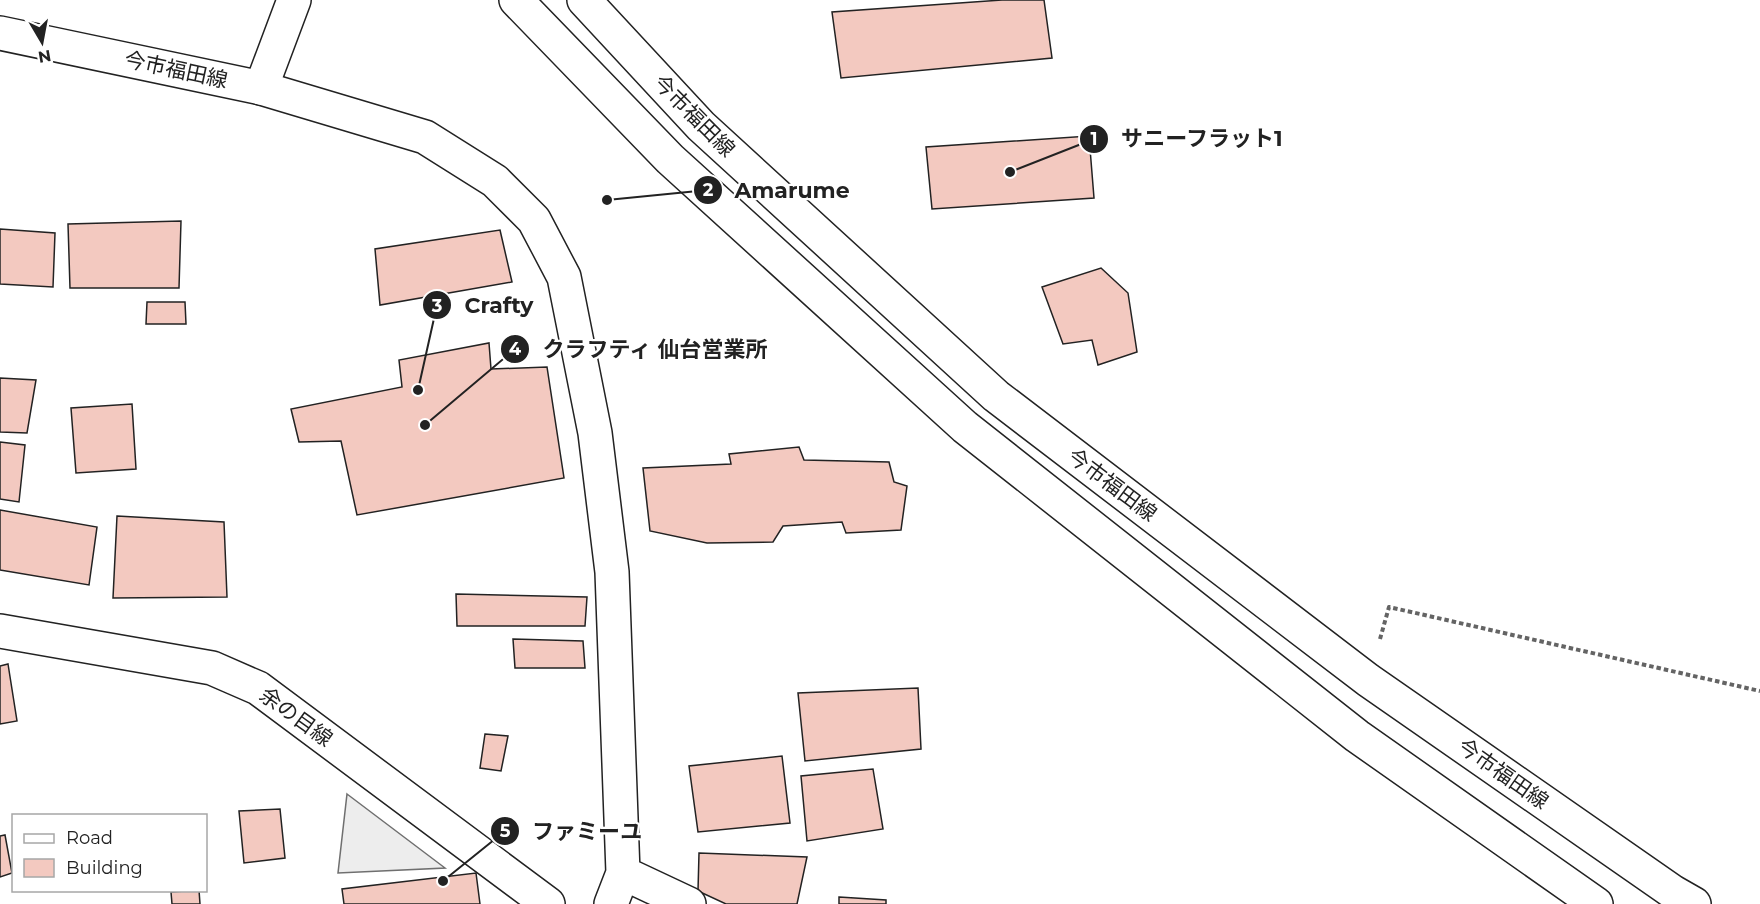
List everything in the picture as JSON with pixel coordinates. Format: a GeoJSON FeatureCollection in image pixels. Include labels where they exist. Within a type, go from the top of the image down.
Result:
{"type":"FeatureCollection","features":[{"type":"Feature","properties":{"kind":"main road"},"geometry":{"type":"LineString","coordinates":[[261,88],[294,0]]}},
{"type":"Feature","properties":{"kind":"main road"},"geometry":{"type":"LineString","coordinates":[[516,0],[670,159],[965,428],[1356,736],[1596,904]]}},
{"type":"Feature","properties":{"kind":"main road","name":"今市福田線"},"geometry":{"type":"LineString","coordinates":[[584,0],[701,126],[996,396],[1368,680],[1673,892],[1694,904]]}},
{"type":"Feature","properties":{"kind":"main road","name":"今市福田線"},"geometry":{"type":"LineString","coordinates":[[0,33],[261,88],[425,136],[495,181],[534,220],[564,277],[595,434],[612,572],[617,889]]}},
{"type":"Feature","properties":{"kind":"main road","name":"余の目線"},"geometry":{"type":"LineString","coordinates":[[0,632],[212,668],[258,688],[548,904]]}},
{"type":"Feature","properties":{"kind":"main road"},"geometry":{"type":"LineString","coordinates":[[617,889],[689,904]]}},
{"type":"Feature","properties":{"kind":"path"},"geometry":{"type":"LineString","coordinates":[[1368,680],[1389,607],[1760,691]]}},
{"type":"Feature","properties":{"kind":"shaded area"},"geometry":{"type":"Polygon","coordinates":[[[347,794],[445,868],[338,873],[347,794]]]}},
{"type":"Feature","properties":{"kind":"building"},"geometry":{"type":"Polygon","coordinates":[[[1002,0],[1044,0],[1052,58],[841,78],[832,12],[1002,0]]]}},
{"type":"Feature","properties":{"kind":"building"},"geometry":{"type":"Polygon","coordinates":[[[1089,136],[1094,198],[932,209],[926,147],[1089,136]]]}},
{"type":"Feature","properties":{"kind":"building"},"geometry":{"type":"Polygon","coordinates":[[[181,221],[179,288],[70,288],[68,224],[181,221]]]}},
{"type":"Feature","properties":{"kind":"building"},"geometry":{"type":"Polygon","coordinates":[[[0,229],[55,233],[53,287],[0,284],[0,229]]]}},
{"type":"Feature","properties":{"kind":"building"},"geometry":{"type":"Polygon","coordinates":[[[500,230],[512,282],[380,305],[375,249],[500,230]]]}},
{"type":"Feature","properties":{"kind":"building"},"geometry":{"type":"Polygon","coordinates":[[[1101,268],[1128,293],[1137,352],[1098,365],[1092,340],[1063,344],[1042,287],[1101,268]]]}},
{"type":"Feature","properties":{"kind":"building"},"geometry":{"type":"Polygon","coordinates":[[[147,302],[185,302],[186,324],[146,324],[147,302]]]}},
{"type":"Feature","properties":{"kind":"building"},"geometry":{"type":"Polygon","coordinates":[[[489,343],[491,369],[547,367],[564,478],[357,515],[341,441],[299,442],[291,409],[402,387],[399,360],[489,343]]]}},
{"type":"Feature","properties":{"kind":"building"},"geometry":{"type":"Polygon","coordinates":[[[0,378],[36,380],[27,433],[0,432],[0,378]]]}},
{"type":"Feature","properties":{"kind":"building"},"geometry":{"type":"Polygon","coordinates":[[[132,404],[136,469],[76,473],[71,408],[132,404]]]}},
{"type":"Feature","properties":{"kind":"building"},"geometry":{"type":"Polygon","coordinates":[[[0,442],[25,445],[19,502],[0,499],[0,442]]]}},
{"type":"Feature","properties":{"kind":"building"},"geometry":{"type":"Polygon","coordinates":[[[799,447],[804,460],[889,462],[894,482],[907,486],[901,530],[846,533],[842,522],[783,526],[773,542],[707,543],[650,531],[643,468],[731,464],[729,454],[799,447]]]}},
{"type":"Feature","properties":{"kind":"building"},"geometry":{"type":"Polygon","coordinates":[[[0,510],[97,527],[89,585],[0,570],[0,510]]]}},
{"type":"Feature","properties":{"kind":"building"},"geometry":{"type":"Polygon","coordinates":[[[117,516],[224,522],[227,597],[113,598],[117,516]]]}},
{"type":"Feature","properties":{"kind":"building"},"geometry":{"type":"Polygon","coordinates":[[[456,594],[587,597],[585,626],[457,626],[456,594]]]}},
{"type":"Feature","properties":{"kind":"building"},"geometry":{"type":"Polygon","coordinates":[[[513,639],[583,641],[585,668],[515,668],[513,639]]]}},
{"type":"Feature","properties":{"kind":"building"},"geometry":{"type":"Polygon","coordinates":[[[8,664],[17,721],[0,724],[0,666],[8,664]]]}},
{"type":"Feature","properties":{"kind":"building"},"geometry":{"type":"Polygon","coordinates":[[[918,688],[921,749],[805,761],[798,693],[918,688]]]}},
{"type":"Feature","properties":{"kind":"building"},"geometry":{"type":"Polygon","coordinates":[[[485,734],[508,736],[501,771],[480,768],[485,734]]]}},
{"type":"Feature","properties":{"kind":"building"},"geometry":{"type":"Polygon","coordinates":[[[782,756],[790,823],[698,832],[689,766],[782,756]]]}},
{"type":"Feature","properties":{"kind":"building"},"geometry":{"type":"Polygon","coordinates":[[[873,769],[883,829],[807,841],[801,776],[873,769]]]}},
{"type":"Feature","properties":{"kind":"building"},"geometry":{"type":"Polygon","coordinates":[[[280,809],[285,858],[244,863],[239,811],[280,809]]]}},
{"type":"Feature","properties":{"kind":"building"},"geometry":{"type":"Polygon","coordinates":[[[5,835],[12,873],[0,877],[0,836],[5,835]]]}},
{"type":"Feature","properties":{"kind":"building"},"geometry":{"type":"Polygon","coordinates":[[[699,853],[807,857],[797,904],[726,904],[698,891],[699,853]]]}},
{"type":"Feature","properties":{"kind":"building"},"geometry":{"type":"Polygon","coordinates":[[[476,873],[480,904],[344,904],[342,889],[476,873]]]}},
{"type":"Feature","properties":{"kind":"building"},"geometry":{"type":"Polygon","coordinates":[[[171,892],[199,892],[200,904],[172,904],[171,892]]]}},
{"type":"Feature","properties":{"kind":"building"},"geometry":{"type":"Polygon","coordinates":[[[839,897],[886,900],[886,904],[839,904],[839,897]]]}},
{"type":"Feature","properties":{"kind":"place","name":"サニーフラット1"},"geometry":{"type":"Point","coordinates":[1010,172]}},
{"type":"Feature","properties":{"kind":"place","name":"Amarume"},"geometry":{"type":"Point","coordinates":[607,200]}},
{"type":"Feature","properties":{"kind":"place","name":"Crafty"},"geometry":{"type":"Point","coordinates":[418,390]}},
{"type":"Feature","properties":{"kind":"place","name":"クラフティ 仙台営業所"},"geometry":{"type":"Point","coordinates":[425,425]}},
{"type":"Feature","properties":{"kind":"place","name":"ファミーユ"},"geometry":{"type":"Point","coordinates":[443,881]}}]}
